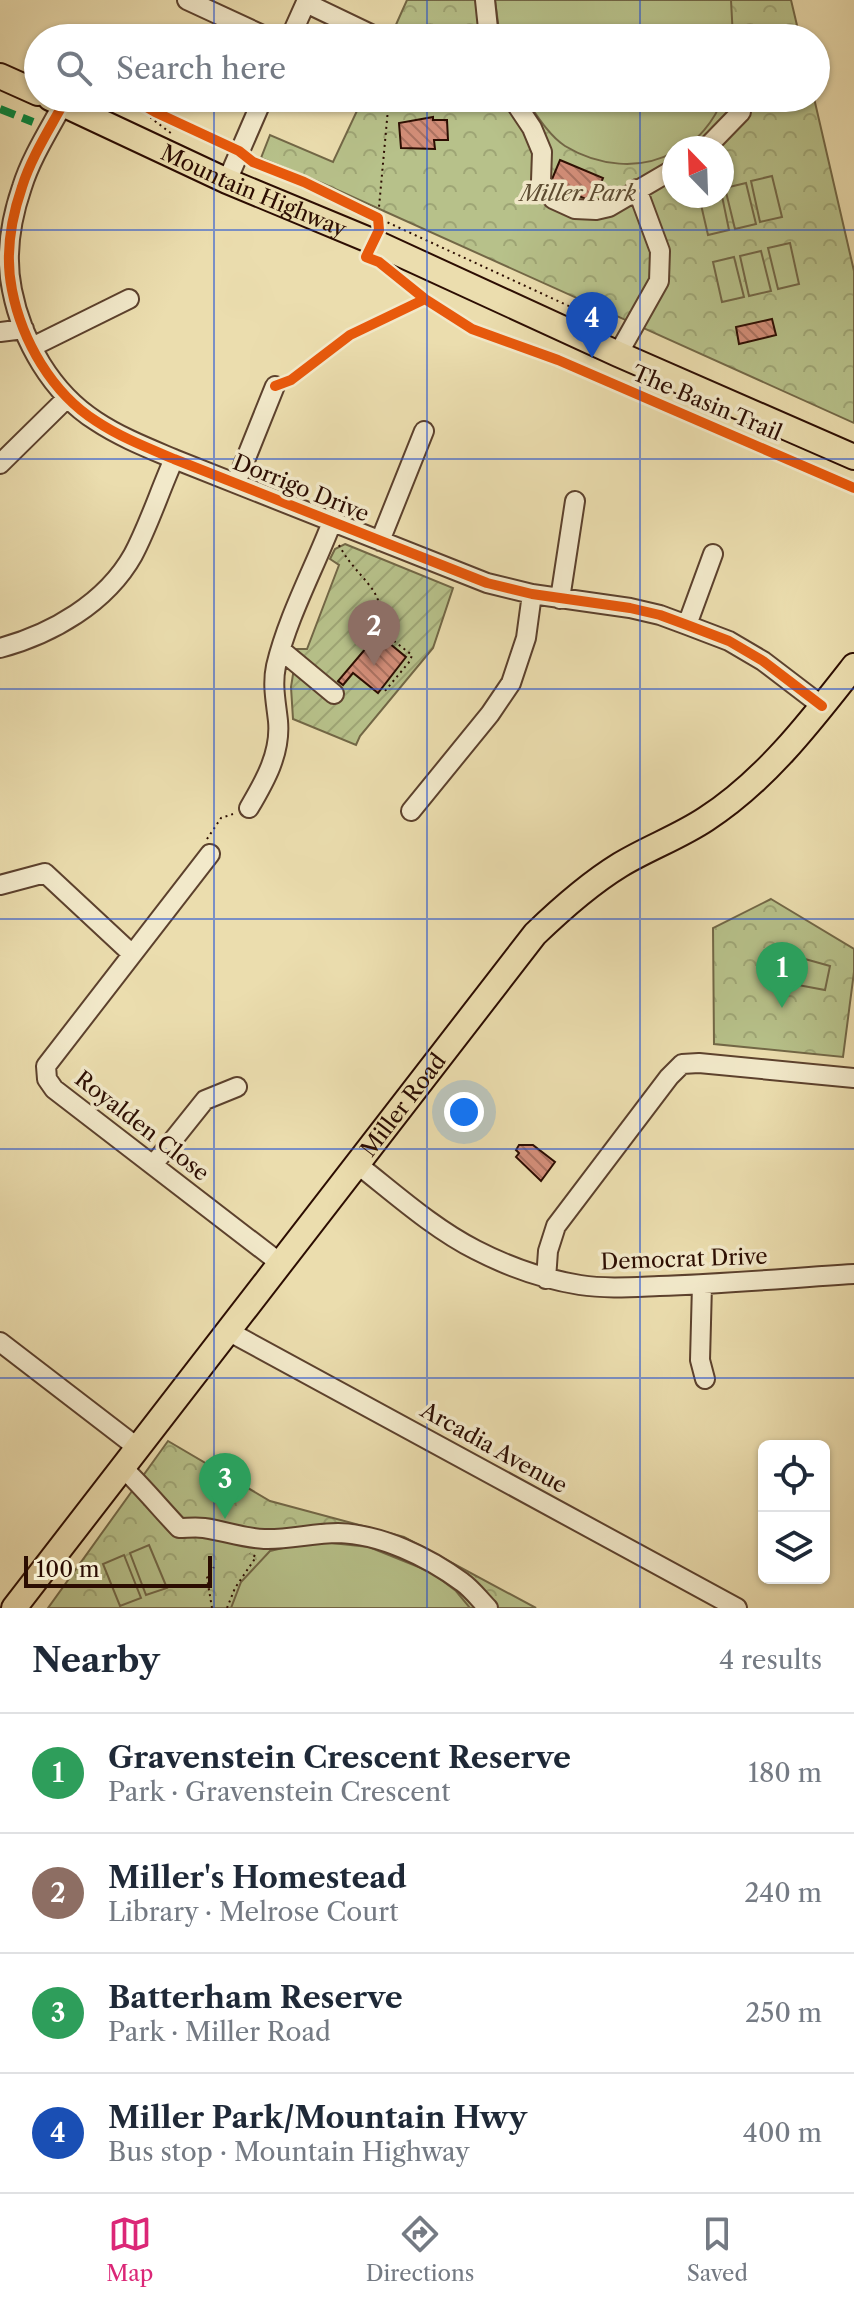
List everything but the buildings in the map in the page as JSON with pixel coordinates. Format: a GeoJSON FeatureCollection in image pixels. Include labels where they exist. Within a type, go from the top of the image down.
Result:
{"type":"FeatureCollection","features":[{"type":"Feature","properties":{"kind":"main road"},"geometry":{"type":"LineString","coordinates":[[0,76],[24,87]]}},
{"type":"Feature","properties":{"kind":"main road","name":"Mountain Highway"},"geometry":{"type":"LineString","coordinates":[[80,112],[227,181],[376,230],[618,354],[854,457]]}},
{"type":"Feature","properties":{"kind":"main road","name":"Miller Road"},"geometry":{"type":"LineString","coordinates":[[14,1608],[535,934],[586,888],[622,863],[706,819],[733,800],[757,779],[854,666]]}},
{"type":"Feature","properties":{"kind":"street"},"geometry":{"type":"LineString","coordinates":[[187,0],[239,24]]}},
{"type":"Feature","properties":{"kind":"street"},"geometry":{"type":"LineString","coordinates":[[485,0],[488,24]]}},
{"type":"Feature","properties":{"kind":"street"},"geometry":{"type":"LineString","coordinates":[[296,24],[307,1],[352,24]]}},
{"type":"Feature","properties":{"kind":"street","name":"Dorrigo Drive"},"geometry":{"type":"LineString","coordinates":[[52,112],[23,184],[5,245],[11,289],[24,329],[43,367],[67,398],[96,421],[137,443],[236,483],[334,531],[380,541],[487,583],[532,594],[660,615],[729,641],[763,661],[822,706]]}},
{"type":"Feature","properties":{"kind":"street"},"geometry":{"type":"LineString","coordinates":[[227,181],[257,112]]}},
{"type":"Feature","properties":{"kind":"street"},"geometry":{"type":"LineString","coordinates":[[521,112],[542,152],[541,181],[553,199],[575,209],[609,207],[662,175]]}},
{"type":"Feature","properties":{"kind":"street"},"geometry":{"type":"LineString","coordinates":[[718,136],[741,112]]}},
{"type":"Feature","properties":{"kind":"street"},"geometry":{"type":"LineString","coordinates":[[618,354],[659,281],[660,251],[637,189]]}},
{"type":"Feature","properties":{"kind":"street"},"geometry":{"type":"LineString","coordinates":[[32,347],[129,299]]}},
{"type":"Feature","properties":{"kind":"street"},"geometry":{"type":"LineString","coordinates":[[0,332],[24,329]]}},
{"type":"Feature","properties":{"kind":"street"},"geometry":{"type":"LineString","coordinates":[[236,483],[275,386]]}},
{"type":"Feature","properties":{"kind":"street"},"geometry":{"type":"LineString","coordinates":[[0,464],[67,398]]}},
{"type":"Feature","properties":{"kind":"street"},"geometry":{"type":"LineString","coordinates":[[380,541],[424,431]]}},
{"type":"Feature","properties":{"kind":"street"},"geometry":{"type":"LineString","coordinates":[[0,648],[42,634],[70,619],[114,580],[132,556],[174,459]]}},
{"type":"Feature","properties":{"kind":"street"},"geometry":{"type":"LineString","coordinates":[[560,599],[575,501]]}},
{"type":"Feature","properties":{"kind":"street"},"geometry":{"type":"LineString","coordinates":[[249,808],[267,777],[277,746],[273,680],[281,650],[300,598],[334,531]]}},
{"type":"Feature","properties":{"kind":"street"},"geometry":{"type":"LineString","coordinates":[[687,625],[713,554]]}},
{"type":"Feature","properties":{"kind":"street"},"geometry":{"type":"LineString","coordinates":[[411,811],[490,714],[511,683],[526,638],[532,594]]}},
{"type":"Feature","properties":{"kind":"street"},"geometry":{"type":"LineString","coordinates":[[281,650],[334,694]]}},
{"type":"Feature","properties":{"kind":"street","name":"Royalden Close"},"geometry":{"type":"LineString","coordinates":[[206,850],[132,954],[46,1066],[47,1079],[54,1089],[280,1263]]}},
{"type":"Feature","properties":{"kind":"street"},"geometry":{"type":"LineString","coordinates":[[0,885],[45,873],[132,954]]}},
{"type":"Feature","properties":{"kind":"street"},"geometry":{"type":"LineString","coordinates":[[546,1279],[548,1251],[556,1226],[682,1064],[854,1078]]}},
{"type":"Feature","properties":{"kind":"street"},"geometry":{"type":"LineString","coordinates":[[153,1165],[205,1100],[237,1087]]}},
{"type":"Feature","properties":{"kind":"street","name":"Democrat Drive"},"geometry":{"type":"LineString","coordinates":[[357,1164],[452,1236],[498,1261],[546,1279],[599,1287],[702,1285],[854,1274]]}},
{"type":"Feature","properties":{"kind":"street"},"geometry":{"type":"LineString","coordinates":[[702,1285],[700,1360],[705,1379]]}},
{"type":"Feature","properties":{"kind":"street","name":"Arcadia Avenue"},"geometry":{"type":"LineString","coordinates":[[228,1331],[732,1607]]}},
{"type":"Feature","properties":{"kind":"street"},"geometry":{"type":"LineString","coordinates":[[0,1342],[131,1458],[149,1492],[179,1528],[204,1528],[268,1539],[341,1533],[371,1538],[398,1547],[438,1567],[464,1583],[488,1608]]}},
{"type":"Feature","properties":{"kind":"path"},"geometry":{"type":"LineString","coordinates":[[172,134],[151,118],[155,112],[180,124]]}},
{"type":"Feature","properties":{"kind":"path"},"geometry":{"type":"LineString","coordinates":[[376,230],[388,112]]}},
{"type":"Feature","properties":{"kind":"path"},"geometry":{"type":"LineString","coordinates":[[366,212],[376,230],[597,319],[632,330]]}},
{"type":"Feature","properties":{"kind":"path"},"geometry":{"type":"LineString","coordinates":[[573,311],[597,319]]}},
{"type":"Feature","properties":{"kind":"path"},"geometry":{"type":"LineString","coordinates":[[334,531],[347,560],[378,599],[385,634],[412,655],[385,691]]}},
{"type":"Feature","properties":{"kind":"path"},"geometry":{"type":"LineString","coordinates":[[206,850],[221,818]]}},
{"type":"Feature","properties":{"kind":"path"},"geometry":{"type":"LineString","coordinates":[[227,1608],[235,1588],[256,1557],[243,1548],[238,1536]]}},
{"type":"Feature","properties":{"kind":"path"},"geometry":{"type":"LineString","coordinates":[[212,1608],[207,1578],[214,1567]]}},
{"type":"Feature","properties":{"kind":"green space"},"geometry":{"type":"Polygon","coordinates":[[[407,0],[791,0],[797,24],[396,24],[407,0]]]}},
{"type":"Feature","properties":{"kind":"green space"},"geometry":{"type":"Polygon","coordinates":[[[495,0],[731,0],[732,24],[498,24],[495,0]]]}},
{"type":"Feature","properties":{"kind":"green space","name":"Miller Park"},"geometry":{"type":"Polygon","coordinates":[[[356,112],[817,112],[854,271],[854,423],[324,184],[261,158],[270,135],[333,162],[356,112]]]}},
{"type":"Feature","properties":{"kind":"green space"},"geometry":{"type":"Polygon","coordinates":[[[535,112],[716,112],[698,136],[662,136],[662,158],[647,162],[605,162],[578,153],[559,142],[535,112]]]}},
{"type":"Feature","properties":{"kind":"green space"},"geometry":{"type":"Polygon","coordinates":[[[772,176],[782,217],[760,222],[751,181],[772,176]]]}},
{"type":"Feature","properties":{"kind":"green space"},"geometry":{"type":"Polygon","coordinates":[[[746,183],[756,224],[735,229],[730,208],[734,208],[734,186],[746,183]]]}},
{"type":"Feature","properties":{"kind":"green space"},"geometry":{"type":"Polygon","coordinates":[[[702,208],[724,208],[729,230],[708,235],[702,208]]]}},
{"type":"Feature","properties":{"kind":"green space"},"geometry":{"type":"Polygon","coordinates":[[[790,243],[799,284],[778,289],[768,248],[790,243]]]}},
{"type":"Feature","properties":{"kind":"green space"},"geometry":{"type":"Polygon","coordinates":[[[761,251],[771,291],[749,296],[740,256],[761,251]]]}},
{"type":"Feature","properties":{"kind":"green space"},"geometry":{"type":"Polygon","coordinates":[[[734,257],[744,297],[722,302],[713,262],[734,257]]]}},
{"type":"Feature","properties":{"kind":"green space"},"geometry":{"type":"Polygon","coordinates":[[[345,544],[453,588],[433,648],[360,736],[356,745],[293,719],[291,687],[297,649],[307,649],[339,565],[330,559],[335,549],[345,544]]]}},
{"type":"Feature","properties":{"kind":"green space"},"geometry":{"type":"Polygon","coordinates":[[[771,899],[854,949],[843,1057],[714,1044],[713,928],[771,899]]]}},
{"type":"Feature","properties":{"kind":"green space"},"geometry":{"type":"Polygon","coordinates":[[[805,959],[830,966],[825,990],[798,985],[805,959]]]}},
{"type":"Feature","properties":{"kind":"green space"},"geometry":{"type":"Polygon","coordinates":[[[168,1441],[270,1501],[404,1537],[536,1608],[48,1608],[168,1441]]]}},
{"type":"Feature","properties":{"kind":"green space"},"geometry":{"type":"Polygon","coordinates":[[[313,1541],[369,1547],[431,1572],[456,1591],[470,1608],[231,1608],[241,1582],[270,1551],[313,1541]]]}},
{"type":"Feature","properties":{"kind":"green space"},"geometry":{"type":"Polygon","coordinates":[[[149,1545],[167,1588],[146,1595],[130,1553],[149,1545]]]}},
{"type":"Feature","properties":{"kind":"green space"},"geometry":{"type":"Polygon","coordinates":[[[124,1555],[141,1598],[120,1606],[103,1564],[124,1555]]]}},
{"type":"Feature","properties":{"kind":"marked path"},"geometry":{"type":"LineString","coordinates":[[0,109],[33,122]]}},
{"type":"Feature","properties":{"kind":"cycle path"},"geometry":{"type":"LineString","coordinates":[[59,112],[22,187],[12,225],[9,264],[17,309],[31,346],[53,381],[80,409],[115,432],[154,451],[487,583],[532,594],[660,615],[729,641],[763,661],[822,706]]}},
{"type":"Feature","properties":{"kind":"cycle path","name":"The Basin Trail"},"geometry":{"type":"LineString","coordinates":[[155,112],[239,151],[253,162],[304,182],[378,218],[379,230],[366,257],[379,262],[425,299],[472,329],[558,360],[854,488]]}},
{"type":"Feature","properties":{"kind":"cycle path"},"geometry":{"type":"LineString","coordinates":[[275,386],[291,380],[350,335],[425,299]]}},
{"type":"Feature","properties":{"kind":"place","name":"Miller Park/Mountain Hwy"},"geometry":{"type":"Point","coordinates":[592,358]}},
{"type":"Feature","properties":{"kind":"place","name":"Miller's Homestead"},"geometry":{"type":"Point","coordinates":[374,666]}},
{"type":"Feature","properties":{"kind":"place","name":"Gravenstein Crescent Reserve"},"geometry":{"type":"Point","coordinates":[782,1008]}},
{"type":"Feature","properties":{"kind":"place","name":"Batterham Reserve"},"geometry":{"type":"Point","coordinates":[225,1519]}}]}
